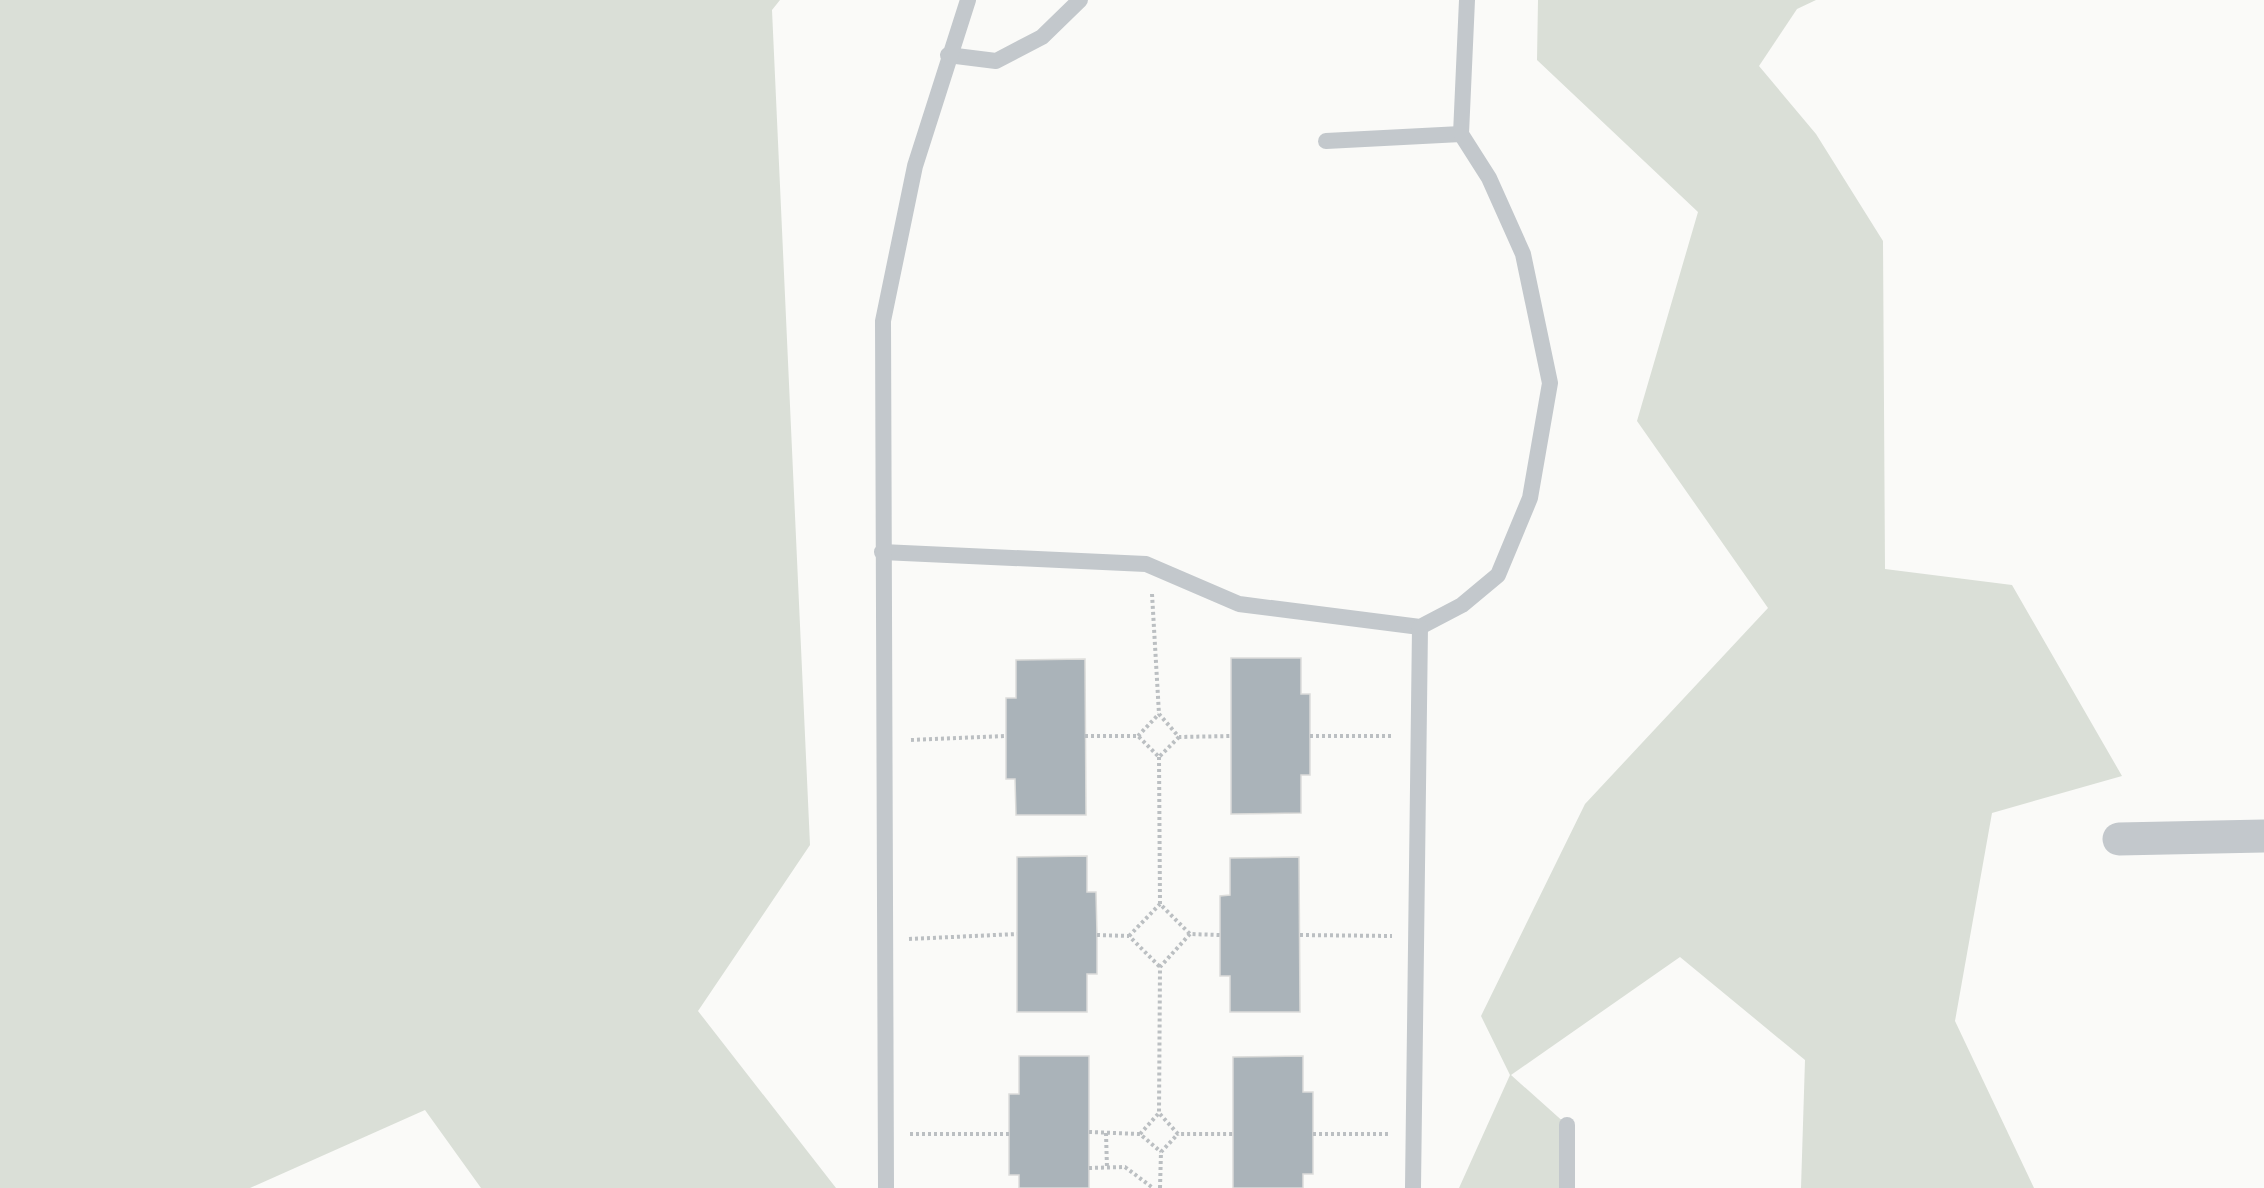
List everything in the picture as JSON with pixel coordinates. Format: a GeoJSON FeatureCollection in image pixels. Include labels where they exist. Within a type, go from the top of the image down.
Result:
{"type":"FeatureCollection","features":[{"type":"Feature","properties":{"kind":"street"},"geometry":{"type":"LineString","coordinates":[[2119,839],[2264,836]]}},
{"type":"Feature","properties":{"kind":"lane"},"geometry":{"type":"LineString","coordinates":[[886,1188],[883,321],[915,166],[948,55],[968,0]]}},
{"type":"Feature","properties":{"kind":"lane"},"geometry":{"type":"LineString","coordinates":[[948,55],[996,61],[1042,38],[1080,0]]}},
{"type":"Feature","properties":{"kind":"lane"},"geometry":{"type":"LineString","coordinates":[[882,552],[1150,566],[1239,604],[1420,627],[1462,606],[1498,575],[1530,498],[1550,383],[1523,254],[1489,178],[1461,134],[1467,0]]}},
{"type":"Feature","properties":{"kind":"lane"},"geometry":{"type":"LineString","coordinates":[[1326,141],[1461,134]]}},
{"type":"Feature","properties":{"kind":"lane"},"geometry":{"type":"LineString","coordinates":[[1413,1188],[1420,627]]}},
{"type":"Feature","properties":{"kind":"lane"},"geometry":{"type":"LineString","coordinates":[[1567,1125],[1567,1188]]}},
{"type":"Feature","properties":{"kind":"path"},"geometry":{"type":"LineString","coordinates":[[1150,566],[1159,714],[1179,737]]}},
{"type":"Feature","properties":{"kind":"path"},"geometry":{"type":"LineString","coordinates":[[1138,736],[1159,714]]}},
{"type":"Feature","properties":{"kind":"path"},"geometry":{"type":"LineString","coordinates":[[883,741],[1006,736]]}},
{"type":"Feature","properties":{"kind":"path"},"geometry":{"type":"LineString","coordinates":[[1085,736],[1138,736],[1159,757],[1160,904],[1129,936]]}},
{"type":"Feature","properties":{"kind":"path"},"geometry":{"type":"LineString","coordinates":[[1159,757],[1179,737],[1231,736]]}},
{"type":"Feature","properties":{"kind":"path"},"geometry":{"type":"LineString","coordinates":[[1311,736],[1419,736]]}},
{"type":"Feature","properties":{"kind":"path"},"geometry":{"type":"LineString","coordinates":[[1160,904],[1190,934],[1220,935]]}},
{"type":"Feature","properties":{"kind":"path"},"geometry":{"type":"LineString","coordinates":[[884,940],[1017,934]]}},
{"type":"Feature","properties":{"kind":"path"},"geometry":{"type":"LineString","coordinates":[[1140,1134],[1159,1113],[1160,967],[1190,934]]}},
{"type":"Feature","properties":{"kind":"path"},"geometry":{"type":"LineString","coordinates":[[1096,935],[1129,936],[1160,967]]}},
{"type":"Feature","properties":{"kind":"path"},"geometry":{"type":"LineString","coordinates":[[1300,935],[1417,936]]}},
{"type":"Feature","properties":{"kind":"path"},"geometry":{"type":"LineString","coordinates":[[1159,1113],[1178,1134]]}},
{"type":"Feature","properties":{"kind":"path"},"geometry":{"type":"LineString","coordinates":[[1089,1132],[1140,1134],[1161,1152]]}},
{"type":"Feature","properties":{"kind":"path"},"geometry":{"type":"LineString","coordinates":[[1106,1133],[1107,1168]]}},
{"type":"Feature","properties":{"kind":"path"},"geometry":{"type":"LineString","coordinates":[[886,1134],[1009,1134]]}},
{"type":"Feature","properties":{"kind":"path"},"geometry":{"type":"LineString","coordinates":[[1160,1188],[1161,1152],[1178,1134],[1233,1134]]}},
{"type":"Feature","properties":{"kind":"path"},"geometry":{"type":"LineString","coordinates":[[1313,1134],[1414,1135]]}},
{"type":"Feature","properties":{"kind":"path"},"geometry":{"type":"LineString","coordinates":[[1089,1168],[1125,1167],[1153,1188]]}},
{"type":"Feature","properties":{"kind":"shaded area"},"geometry":{"type":"Polygon","coordinates":[[[0,0],[780,0],[772,10],[810,845],[698,1011],[836,1188],[481,1188],[425,1110],[250,1188],[0,1188],[0,0]]]}},
{"type":"Feature","properties":{"kind":"shaded area"},"geometry":{"type":"Polygon","coordinates":[[[1538,0],[1816,0],[1797,9],[1759,66],[1816,134],[1883,241],[1885,569],[2012,585],[2122,776],[1992,813],[1955,1021],[2034,1188],[1801,1188],[1805,1060],[1680,957],[1511,1075],[1567,1125],[1567,1188],[1459,1188],[1510,1075],[1481,1016],[1585,804],[1768,608],[1637,421],[1698,212],[1537,60],[1538,0]]]}},
{"type":"Feature","properties":{"kind":"building"},"geometry":{"type":"Polygon","coordinates":[[[1231,658],[1301,658],[1301,694],[1310,694],[1310,775],[1301,775],[1301,813],[1231,814],[1231,658]]]}},
{"type":"Feature","properties":{"kind":"building"},"geometry":{"type":"Polygon","coordinates":[[[1085,659],[1086,815],[1016,815],[1015,779],[1006,779],[1006,698],[1016,698],[1016,660],[1085,659]]]}},
{"type":"Feature","properties":{"kind":"building"},"geometry":{"type":"Polygon","coordinates":[[[1087,856],[1087,892],[1096,892],[1097,974],[1087,974],[1087,1012],[1017,1012],[1017,857],[1087,856]]]}},
{"type":"Feature","properties":{"kind":"building"},"geometry":{"type":"Polygon","coordinates":[[[1299,857],[1300,1012],[1230,1012],[1230,976],[1220,976],[1220,896],[1230,895],[1230,858],[1299,857]]]}},
{"type":"Feature","properties":{"kind":"building"},"geometry":{"type":"Polygon","coordinates":[[[1019,1056],[1089,1056],[1089,1188],[1019,1188],[1019,1175],[1009,1175],[1009,1094],[1019,1094],[1019,1056]]]}},
{"type":"Feature","properties":{"kind":"building"},"geometry":{"type":"Polygon","coordinates":[[[1303,1056],[1303,1092],[1313,1092],[1313,1174],[1303,1174],[1303,1188],[1233,1188],[1233,1057],[1303,1056]]]}}]}
